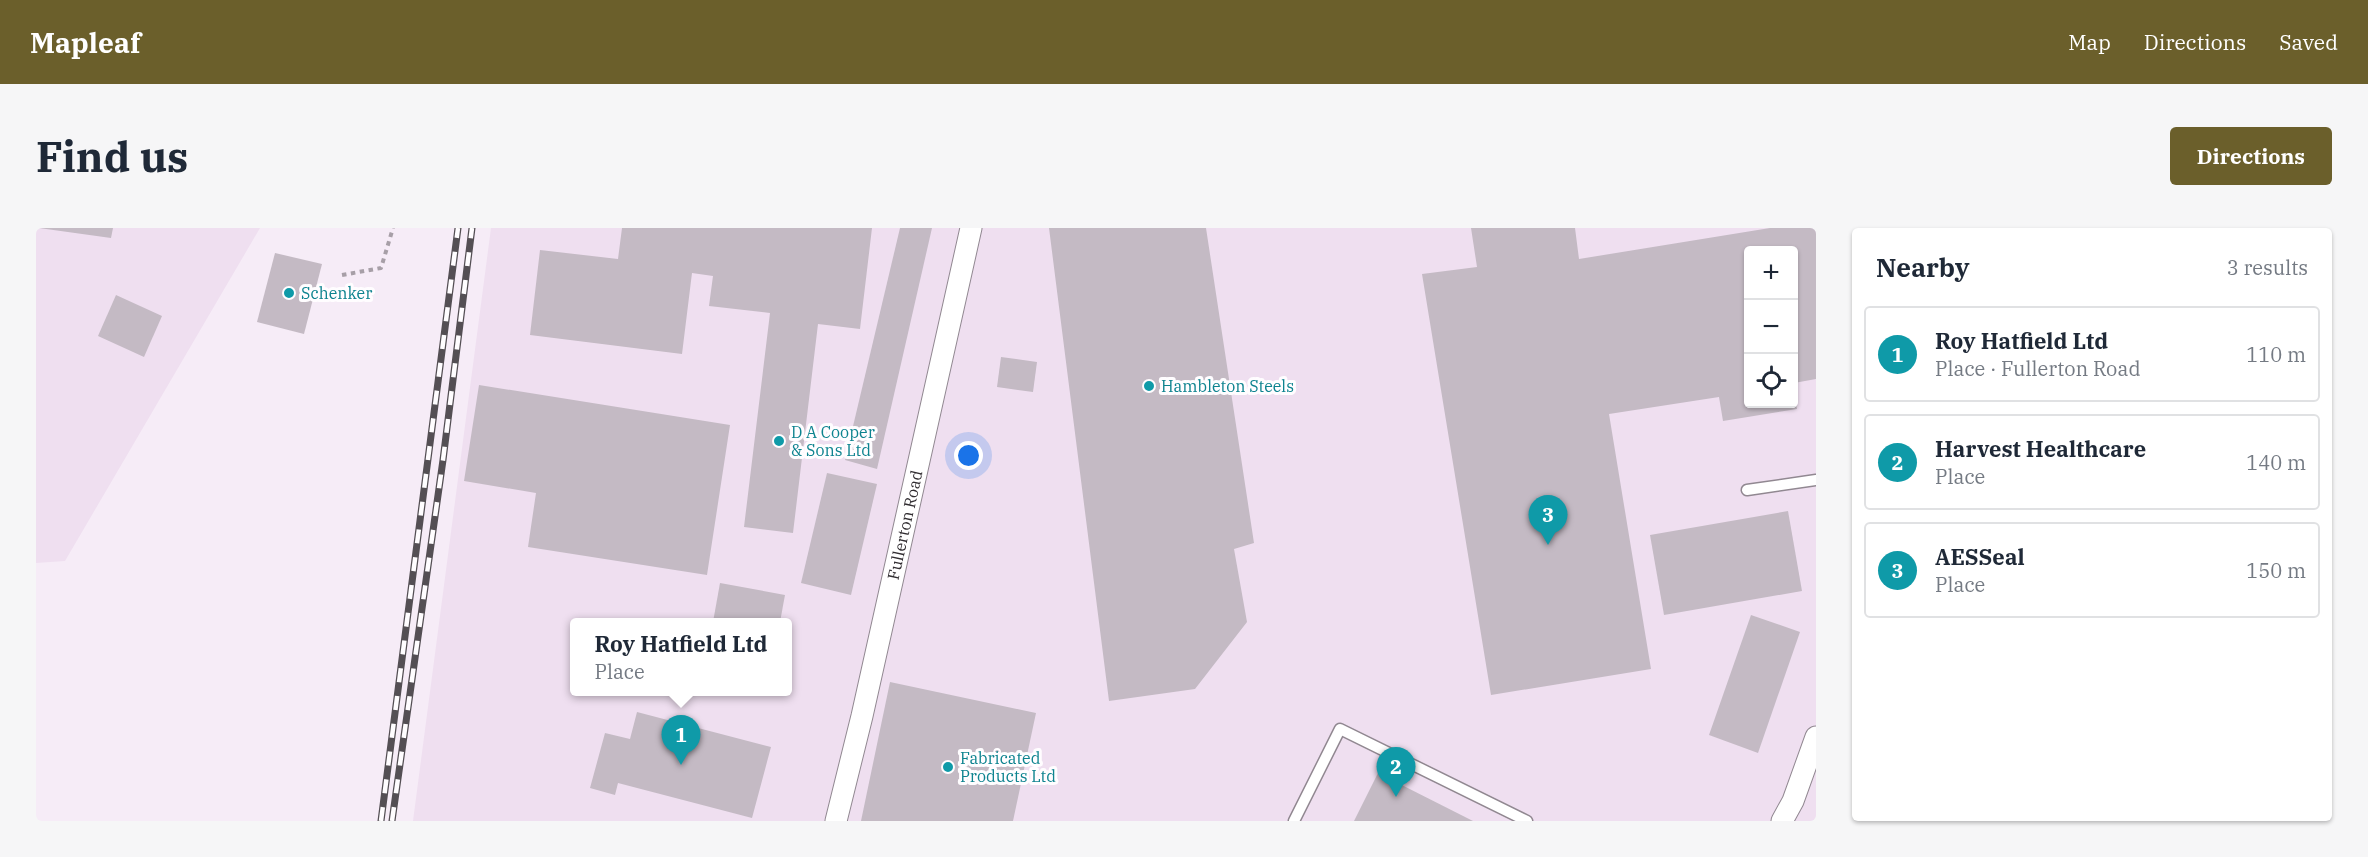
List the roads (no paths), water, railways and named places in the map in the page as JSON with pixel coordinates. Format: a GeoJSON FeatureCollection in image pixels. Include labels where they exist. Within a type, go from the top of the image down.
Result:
{"type":"FeatureCollection","features":[{"type":"Feature","properties":{"kind":"street","name":"Fullerton Road"},"geometry":{"type":"LineString","coordinates":[[836,821],[862,716],[971,228]]}},
{"type":"Feature","properties":{"kind":"street"},"geometry":{"type":"LineString","coordinates":[[1782,821],[1816,738]]}},
{"type":"Feature","properties":{"kind":"lane"},"geometry":{"type":"LineString","coordinates":[[1747,490],[1816,480]]}},
{"type":"Feature","properties":{"kind":"lane"},"geometry":{"type":"LineString","coordinates":[[1294,821],[1340,729],[1527,821]]}},
{"type":"Feature","properties":{"kind":"railway"},"geometry":{"type":"LineString","coordinates":[[381,821],[458,228]]}},
{"type":"Feature","properties":{"kind":"railway"},"geometry":{"type":"LineString","coordinates":[[392,821],[443,460],[472,228]]}},
{"type":"Feature","properties":{"kind":"place","name":"Schenker"},"geometry":{"type":"Point","coordinates":[289,293]}},
{"type":"Feature","properties":{"kind":"place","name":"Hambleton Steels"},"geometry":{"type":"Point","coordinates":[1149,386]}},
{"type":"Feature","properties":{"kind":"place","name":"D A Cooper & Sons Ltd"},"geometry":{"type":"Point","coordinates":[779,441]}},
{"type":"Feature","properties":{"kind":"place","name":"AESSeal"},"geometry":{"type":"Point","coordinates":[1548,545]}},
{"type":"Feature","properties":{"kind":"place","name":"Roy Hatfield Ltd"},"geometry":{"type":"Point","coordinates":[681,765]}},
{"type":"Feature","properties":{"kind":"place","name":"Fabricated Products Ltd"},"geometry":{"type":"Point","coordinates":[948,767]}},
{"type":"Feature","properties":{"kind":"place","name":"Harvest Healthcare"},"geometry":{"type":"Point","coordinates":[1396,797]}}]}
